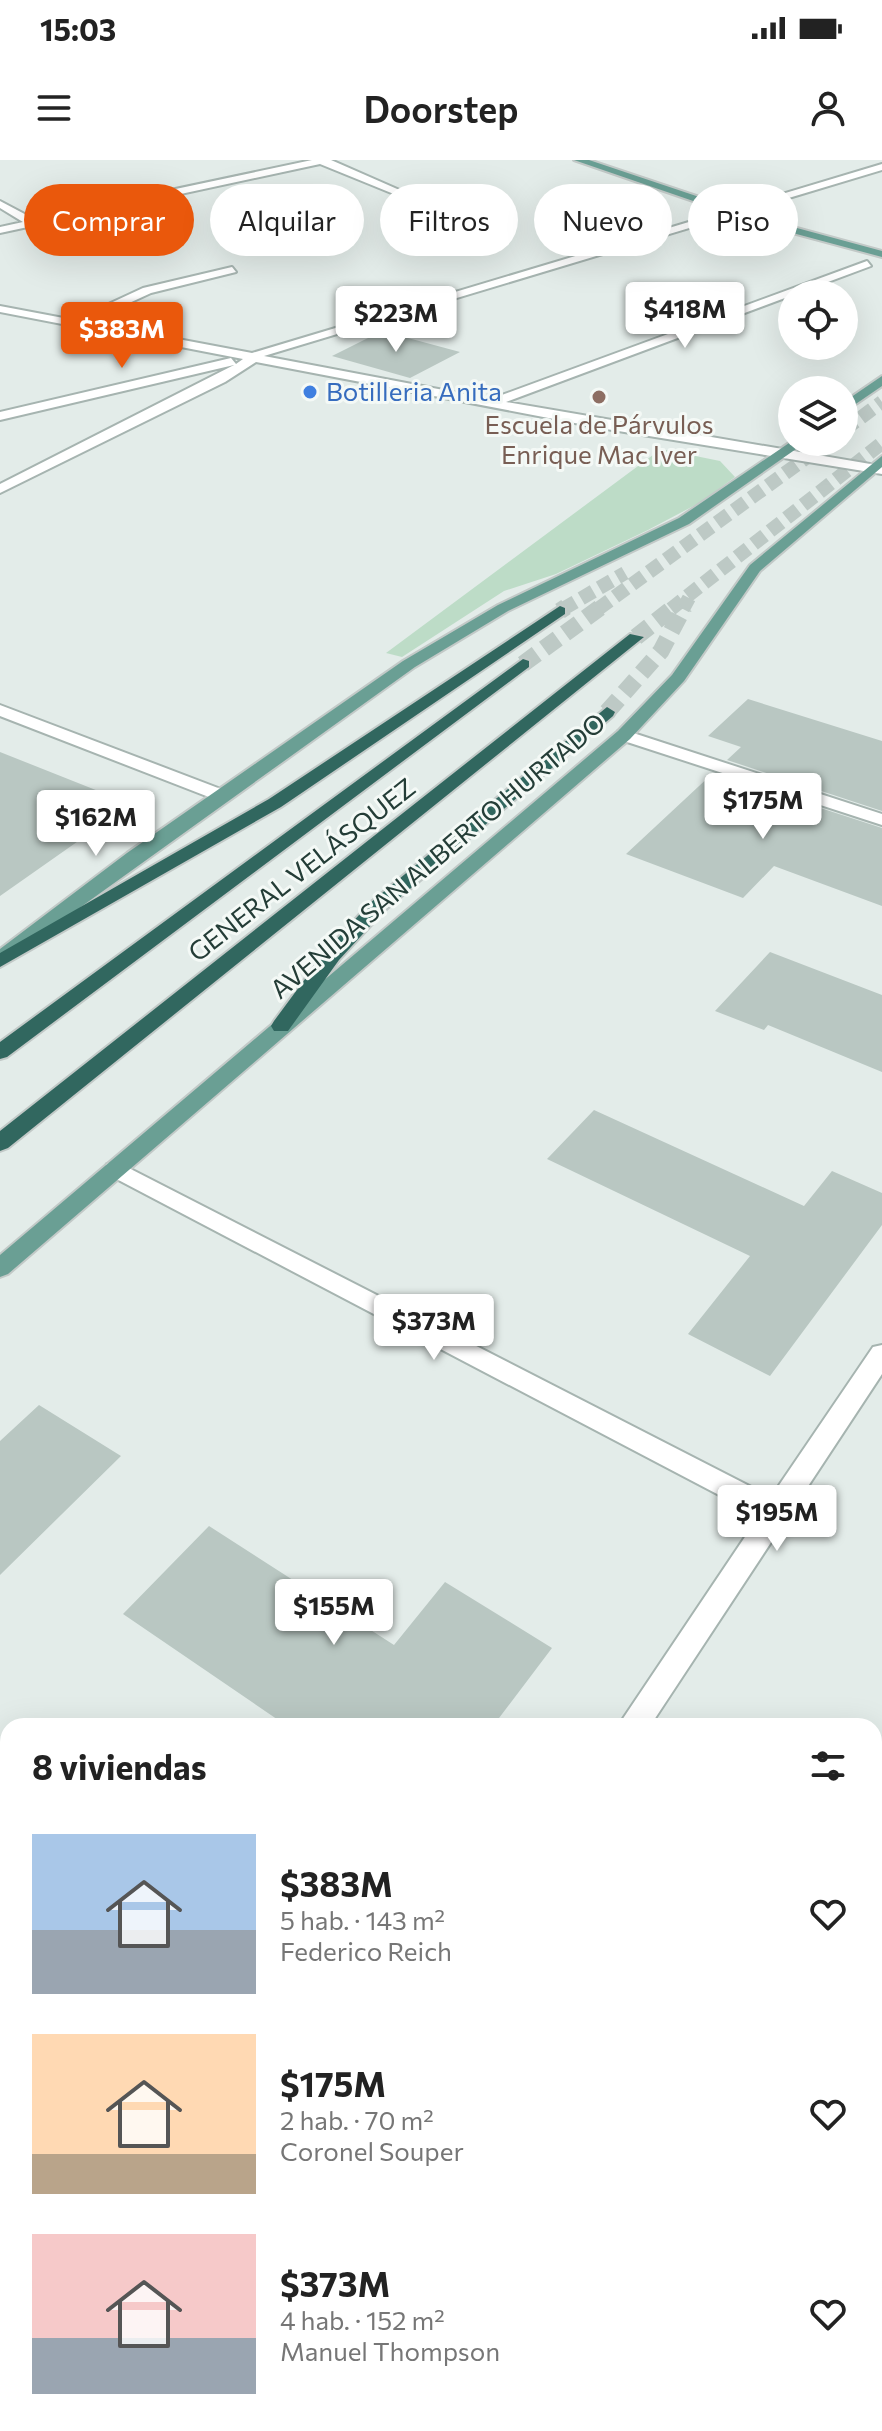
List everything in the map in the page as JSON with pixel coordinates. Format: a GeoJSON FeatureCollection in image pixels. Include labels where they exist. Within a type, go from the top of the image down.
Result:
{"type":"FeatureCollection","features":[{"type":"Feature","properties":{"kind":"highway"},"geometry":{"type":"LineString","coordinates":[[0,960],[275,803],[560,611]]}},
{"type":"Feature","properties":{"kind":"highway","name":"GENERAL VELÁSQUEZ"},"geometry":{"type":"LineString","coordinates":[[0,1143],[636,637]]}},
{"type":"Feature","properties":{"kind":"highway","name":"GENERAL VELÁSQUEZ"},"geometry":{"type":"LineString","coordinates":[[0,1052],[523,664]]}},
{"type":"Feature","properties":{"kind":"highway"},"geometry":{"type":"LineString","coordinates":[[281,1026],[332,956],[377,907],[607,712]]}},
{"type":"Feature","properties":{"kind":"main road"},"geometry":{"type":"LineString","coordinates":[[579,160],[688,196]]}},
{"type":"Feature","properties":{"kind":"main road"},"geometry":{"type":"LineString","coordinates":[[798,231],[882,254]]}},
{"type":"Feature","properties":{"kind":"main road"},"geometry":{"type":"LineString","coordinates":[[798,236],[882,269]]}},
{"type":"Feature","properties":{"kind":"main road"},"geometry":{"type":"LineString","coordinates":[[858,398],[882,380]]}},
{"type":"Feature","properties":{"kind":"main road"},"geometry":{"type":"LineString","coordinates":[[0,960],[220,795],[438,646],[503,608],[684,521],[780,456]]}},
{"type":"Feature","properties":{"kind":"main road","name":"AVENIDA SAN ALBERTO HURTADO"},"geometry":{"type":"LineString","coordinates":[[0,1268],[624,735],[678,678],[755,568],[879,466]]}},
{"type":"Feature","properties":{"kind":"street"},"geometry":{"type":"LineString","coordinates":[[194,189],[323,161],[380,185]]}},
{"type":"Feature","properties":{"kind":"street"},"geometry":{"type":"LineString","coordinates":[[798,192],[882,167]]}},
{"type":"Feature","properties":{"kind":"street"},"geometry":{"type":"LineString","coordinates":[[0,204],[24,218]]}},
{"type":"Feature","properties":{"kind":"street"},"geometry":{"type":"LineString","coordinates":[[0,416],[252,356],[688,224]]}},
{"type":"Feature","properties":{"kind":"street"},"geometry":{"type":"LineString","coordinates":[[0,230],[24,225]]}},
{"type":"Feature","properties":{"kind":"street"},"geometry":{"type":"LineString","coordinates":[[489,403],[867,264]]}},
{"type":"Feature","properties":{"kind":"street"},"geometry":{"type":"LineString","coordinates":[[77,323],[147,290],[232,270]]}},
{"type":"Feature","properties":{"kind":"street"},"geometry":{"type":"LineString","coordinates":[[0,309],[489,403],[778,453]]}},
{"type":"Feature","properties":{"kind":"street"},"geometry":{"type":"LineString","coordinates":[[0,489],[230,374],[252,356]]}},
{"type":"Feature","properties":{"kind":"street"},"geometry":{"type":"LineString","coordinates":[[131,387],[177,401]]}},
{"type":"Feature","properties":{"kind":"street"},"geometry":{"type":"LineString","coordinates":[[799,456],[879,466]]}},
{"type":"Feature","properties":{"kind":"street"},"geometry":{"type":"LineString","coordinates":[[0,710],[220,795]]}},
{"type":"Feature","properties":{"kind":"street"},"geometry":{"type":"LineString","coordinates":[[0,731],[19,718]]}},
{"type":"Feature","properties":{"kind":"street"},"geometry":{"type":"LineString","coordinates":[[624,735],[882,820]]}},
{"type":"Feature","properties":{"kind":"street"},"geometry":{"type":"LineString","coordinates":[[115,1169],[775,1512]]}},
{"type":"Feature","properties":{"kind":"street"},"geometry":{"type":"LineString","coordinates":[[638,1718],[882,1354]]}},
{"type":"Feature","properties":{"kind":"green space"},"geometry":{"type":"Polygon","coordinates":[[[661,449],[720,461],[735,477],[701,502],[648,530],[556,574],[504,591],[402,657],[386,653],[661,449]]]}},
{"type":"Feature","properties":{"kind":"building"},"geometry":{"type":"Polygon","coordinates":[[[382,331],[460,352],[410,378],[332,356],[382,331]]]}},
{"type":"Feature","properties":{"kind":"building"},"geometry":{"type":"Polygon","coordinates":[[[748,699],[882,741],[882,811],[727,760],[741,747],[708,736],[748,699]]]}},
{"type":"Feature","properties":{"kind":"building"},"geometry":{"type":"Polygon","coordinates":[[[0,752],[131,804],[0,896],[0,752]]]}},
{"type":"Feature","properties":{"kind":"building"},"geometry":{"type":"Polygon","coordinates":[[[713,773],[882,828],[882,906],[774,866],[743,898],[626,854],[713,773]]]}},
{"type":"Feature","properties":{"kind":"building"},"geometry":{"type":"Polygon","coordinates":[[[770,952],[882,995],[882,1072],[768,1025],[764,1030],[715,1011],[770,952]]]}},
{"type":"Feature","properties":{"kind":"building"},"geometry":{"type":"Polygon","coordinates":[[[594,1110],[804,1206],[832,1171],[882,1193],[882,1225],[770,1376],[688,1334],[750,1256],[547,1159],[594,1110]]]}},
{"type":"Feature","properties":{"kind":"building"},"geometry":{"type":"Polygon","coordinates":[[[39,1405],[121,1456],[0,1575],[0,1441],[39,1405]]]}},
{"type":"Feature","properties":{"kind":"building"},"geometry":{"type":"Polygon","coordinates":[[[209,1526],[394,1645],[445,1582],[552,1648],[499,1718],[275,1718],[123,1614],[209,1526]]]}},
{"type":"Feature","properties":{"kind":"tunnel"},"geometry":{"type":"LineString","coordinates":[[858,420],[882,402]]}},
{"type":"Feature","properties":{"kind":"tunnel"},"geometry":{"type":"LineString","coordinates":[[671,609],[882,443]]}},
{"type":"Feature","properties":{"kind":"tunnel"},"geometry":{"type":"LineString","coordinates":[[598,609],[809,456]]}},
{"type":"Feature","properties":{"kind":"tunnel"},"geometry":{"type":"LineString","coordinates":[[563,609],[625,573]]}},
{"type":"Feature","properties":{"kind":"tunnel"},"geometry":{"type":"LineString","coordinates":[[683,609],[689,598]]}},
{"type":"Feature","properties":{"kind":"tunnel"},"geometry":{"type":"LineString","coordinates":[[523,664],[601,607]]}},
{"type":"Feature","properties":{"kind":"tunnel"},"geometry":{"type":"LineString","coordinates":[[636,637],[674,607]]}},
{"type":"Feature","properties":{"kind":"tunnel"},"geometry":{"type":"LineString","coordinates":[[607,712],[661,651],[684,607]]}},
{"type":"Feature","properties":{"kind":"place","name":"Botilleria Anita"},"geometry":{"type":"Point","coordinates":[310,392]}},
{"type":"Feature","properties":{"kind":"place","name":"Escuela de Párvulos Enrique Mac Iver"},"geometry":{"type":"Point","coordinates":[599,397]}}]}
